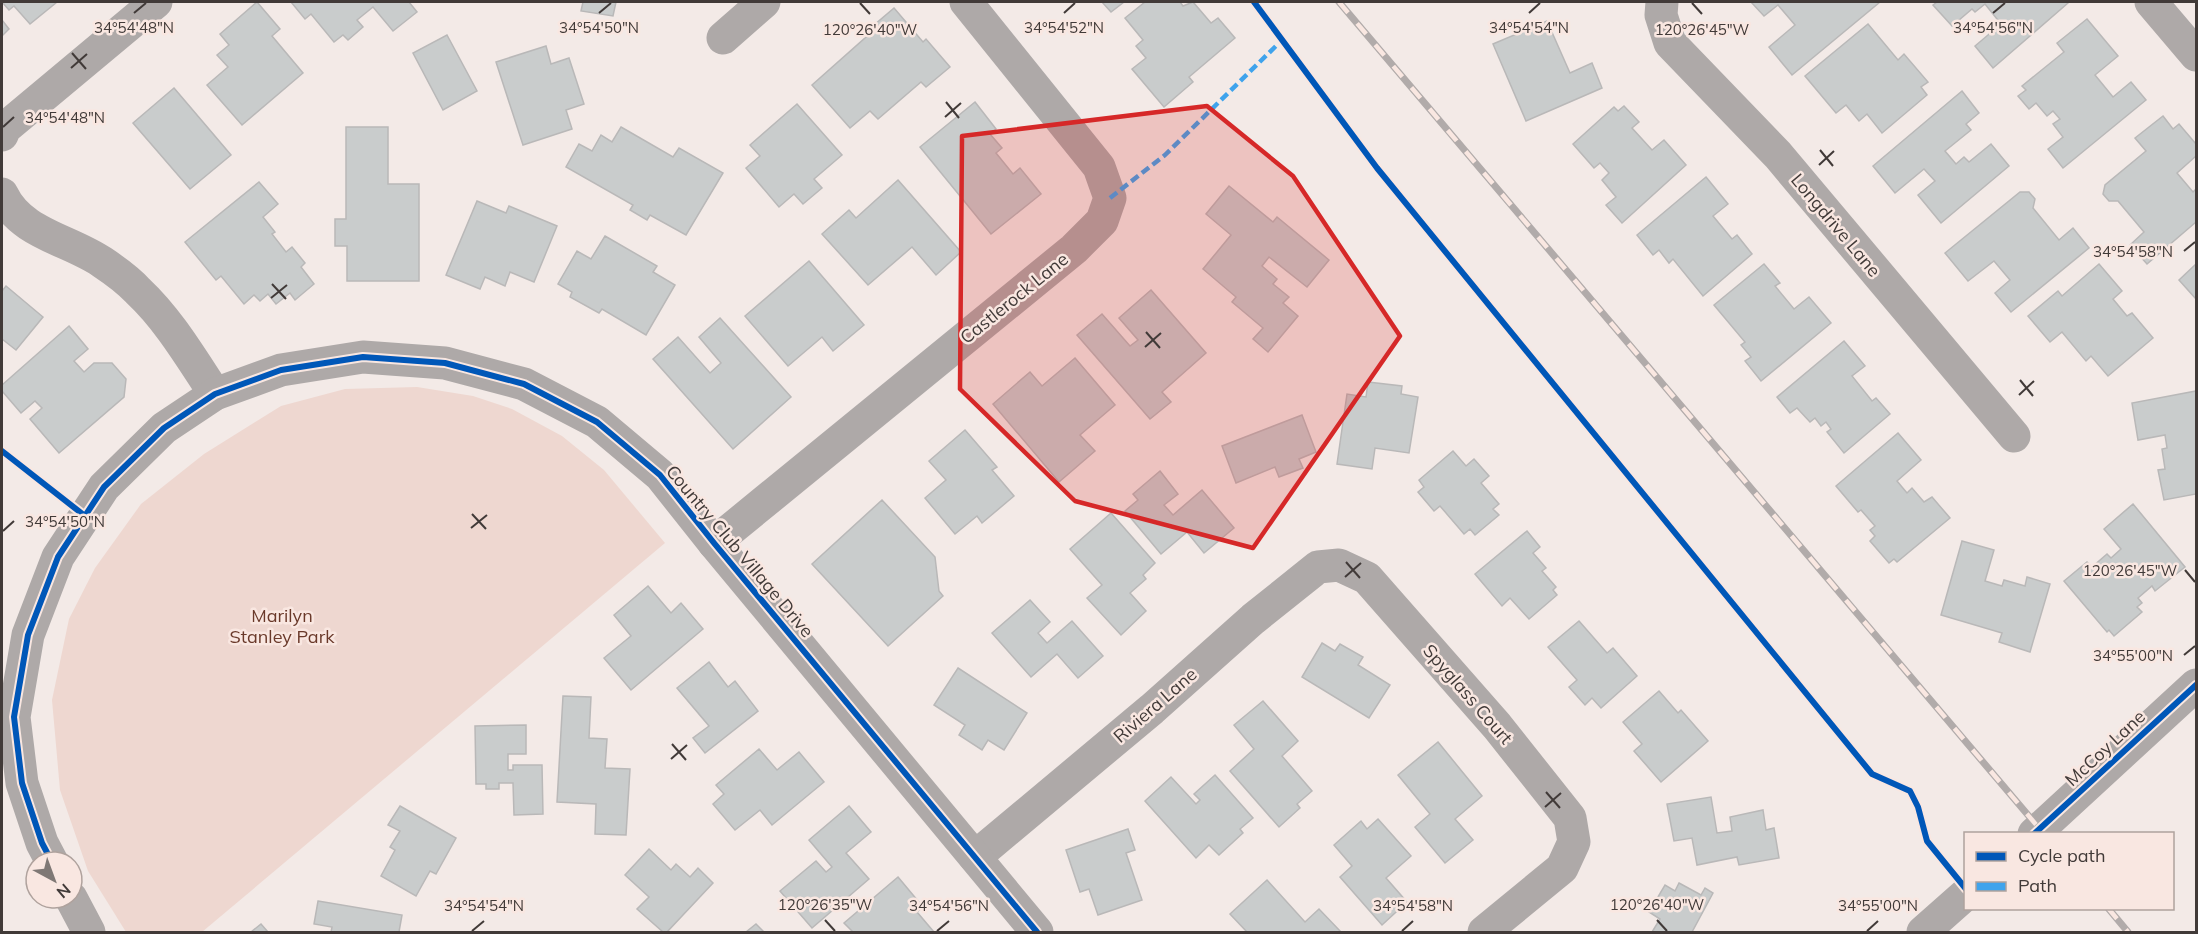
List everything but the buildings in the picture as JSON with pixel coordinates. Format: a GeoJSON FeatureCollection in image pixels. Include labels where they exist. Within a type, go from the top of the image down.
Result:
{"type":"FeatureCollection","features":[{"type":"Feature","properties":{"kind":"street"},"geometry":{"type":"LineString","coordinates":[[2,135],[5,128],[156,2]]}},
{"type":"Feature","properties":{"kind":"street"},"geometry":{"type":"LineString","coordinates":[[723,38],[764,2]]}},
{"type":"Feature","properties":{"kind":"street","name":"Castlerock Lane"},"geometry":{"type":"LineString","coordinates":[[714,543],[1074,249],[1102,221],[1110,198],[1099,167],[966,2]]}},
{"type":"Feature","properties":{"kind":"street"},"geometry":{"type":"LineString","coordinates":[[2151,2],[2196,55]]}},
{"type":"Feature","properties":{"kind":"street","name":"Longdrive Lane"},"geometry":{"type":"LineString","coordinates":[[1661,8],[1670,43],[1778,155],[2014,436]]}},
{"type":"Feature","properties":{"kind":"street"},"geometry":{"type":"LineString","coordinates":[[2,194],[8,207],[37,231],[101,261],[138,290],[168,324],[215,393]]}},
{"type":"Feature","properties":{"kind":"street","name":"Country Club Village Drive"},"geometry":{"type":"LineString","coordinates":[[46,850],[22,783],[14,717],[28,635],[58,556],[104,487],[164,428],[215,393],[281,370],[363,357],[444,363],[524,384],[597,423],[660,475],[1037,933]]}},
{"type":"Feature","properties":{"kind":"street","name":"Riviera Lane"},"geometry":{"type":"LineString","coordinates":[[975,857],[1152,709],[1253,619],[1318,567],[1339,565]]}},
{"type":"Feature","properties":{"kind":"street","name":"Spyglass Court"},"geometry":{"type":"LineString","coordinates":[[1339,565],[1367,578],[1497,726],[1570,818],[1574,842],[1562,868],[1484,933]]}},
{"type":"Feature","properties":{"kind":"street","name":"McCoy Lane"},"geometry":{"type":"LineString","coordinates":[[2036,832],[2196,685]]}},
{"type":"Feature","properties":{"kind":"street"},"geometry":{"type":"LineString","coordinates":[[1923,933],[1964,895]]}},
{"type":"Feature","properties":{"kind":"street"},"geometry":{"type":"LineString","coordinates":[[77,910],[89,933]]}},
{"type":"Feature","properties":{"kind":"highlighted area"},"geometry":{"type":"Polygon","coordinates":[[[1207,106],[1293,176],[1400,336],[1253,548],[1075,501],[960,389],[962,136],[1207,106]]]}},
{"type":"Feature","properties":{"kind":"green space","name":"Marilyn Stanley Park"},"geometry":{"type":"Polygon","coordinates":[[[417,387],[473,396],[512,409],[562,436],[604,470],[665,543],[202,932],[126,932],[88,871],[84,850],[81,850],[60,790],[52,700],[69,619],[95,568],[141,504],[204,454],[281,406],[345,389],[417,387]]]}},
{"type":"Feature","properties":{"kind":"railway"},"geometry":{"type":"LineString","coordinates":[[1339,2],[2042,832]]}},
{"type":"Feature","properties":{"kind":"railway"},"geometry":{"type":"LineString","coordinates":[[2110,910],[2128,932]]}},
{"type":"Feature","properties":{"kind":"marked path"},"geometry":{"type":"LineString","coordinates":[[1110,198],[1165,155],[1279,43]]}},
{"type":"Feature","properties":{"kind":"cycle path"},"geometry":{"type":"LineString","coordinates":[[1254,2],[1377,168],[1872,774],[1910,791],[1918,807],[1927,841],[1964,887]]}},
{"type":"Feature","properties":{"kind":"cycle path"},"geometry":{"type":"LineString","coordinates":[[46,850],[22,783],[14,717],[28,635],[58,557],[104,487],[164,428],[215,394],[281,370],[363,357],[445,363],[524,384],[597,422],[660,475],[1037,932]]}},
{"type":"Feature","properties":{"kind":"cycle path"},"geometry":{"type":"LineString","coordinates":[[2,451],[85,516]]}},
{"type":"Feature","properties":{"kind":"cycle path"},"geometry":{"type":"LineString","coordinates":[[2036,832],[2196,685]]}}]}
